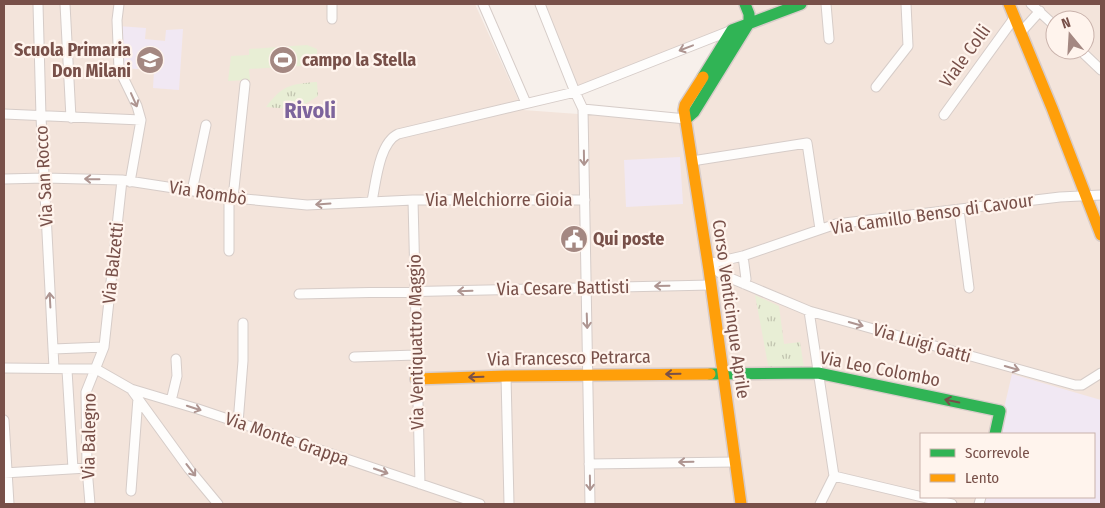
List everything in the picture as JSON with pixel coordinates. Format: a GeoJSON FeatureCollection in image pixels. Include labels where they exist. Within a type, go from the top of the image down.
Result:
{"type":"FeatureCollection","features":[{"type":"Feature","properties":{"kind":"street","name":"Via San Rocco"},"geometry":{"type":"LineString","coordinates":[[38,4],[41,117],[54,368]]}},
{"type":"Feature","properties":{"kind":"street"},"geometry":{"type":"LineString","coordinates":[[65,4],[71,118]]}},
{"type":"Feature","properties":{"kind":"street"},"geometry":{"type":"LineString","coordinates":[[4,114],[141,120],[137,106],[119,70],[117,20],[119,4]]}},
{"type":"Feature","properties":{"kind":"street"},"geometry":{"type":"LineString","coordinates":[[332,4],[332,20]]}},
{"type":"Feature","properties":{"kind":"street"},"geometry":{"type":"LineString","coordinates":[[483,4],[526,103]]}},
{"type":"Feature","properties":{"kind":"street"},"geometry":{"type":"LineString","coordinates":[[540,4],[583,110],[590,504]]}},
{"type":"Feature","properties":{"kind":"street"},"geometry":{"type":"LineString","coordinates":[[583,110],[686,119],[694,112],[749,23],[749,14],[745,4]]}},
{"type":"Feature","properties":{"kind":"street"},"geometry":{"type":"LineString","coordinates":[[372,201],[384,148],[392,136],[575,92],[801,4]]}},
{"type":"Feature","properties":{"kind":"street"},"geometry":{"type":"LineString","coordinates":[[826,4],[829,39]]}},
{"type":"Feature","properties":{"kind":"street"},"geometry":{"type":"LineString","coordinates":[[876,88],[908,46],[906,4]]}},
{"type":"Feature","properties":{"kind":"street","name":"Viale Colli"},"geometry":{"type":"LineString","coordinates":[[1009,4],[1022,31],[1101,235]]}},
{"type":"Feature","properties":{"kind":"street"},"geometry":{"type":"LineString","coordinates":[[1031,4],[1045,16]]}},
{"type":"Feature","properties":{"kind":"street"},"geometry":{"type":"LineString","coordinates":[[1022,31],[1040,11]]}},
{"type":"Feature","properties":{"kind":"street","name":"Viale Colli"},"geometry":{"type":"LineString","coordinates":[[944,115],[1015,17]]}},
{"type":"Feature","properties":{"kind":"street"},"geometry":{"type":"LineString","coordinates":[[686,119],[685,106],[732,30]]}},
{"type":"Feature","properties":{"kind":"street"},"geometry":{"type":"LineString","coordinates":[[1090,60],[1101,70]]}},
{"type":"Feature","properties":{"kind":"street"},"geometry":{"type":"LineString","coordinates":[[229,251],[231,198],[244,84]]}},
{"type":"Feature","properties":{"kind":"street","name":"Corso Venticinque Aprile"},"geometry":{"type":"LineString","coordinates":[[686,119],[741,504]]}},
{"type":"Feature","properties":{"kind":"street","name":"Via Balzetti"},"geometry":{"type":"LineString","coordinates":[[96,369],[104,347],[126,181],[141,120]]}},
{"type":"Feature","properties":{"kind":"street"},"geometry":{"type":"LineString","coordinates":[[192,191],[206,126]]}},
{"type":"Feature","properties":{"kind":"street"},"geometry":{"type":"LineString","coordinates":[[692,161],[806,143],[820,229]]}},
{"type":"Feature","properties":{"kind":"street","name":"Via Rombò"},"geometry":{"type":"LineString","coordinates":[[4,179],[44,178],[126,181],[231,198],[307,205],[413,200]]}},
{"type":"Feature","properties":{"kind":"street","name":"Via Camillo Benso di Cavour"},"geometry":{"type":"LineString","coordinates":[[708,264],[743,256],[836,224],[1065,196],[1101,195]]}},
{"type":"Feature","properties":{"kind":"street","name":"Via Melchiorre Gioia"},"geometry":{"type":"LineString","coordinates":[[413,200],[585,200]]}},
{"type":"Feature","properties":{"kind":"street","name":"Via Ventiquattro Maggio"},"geometry":{"type":"LineString","coordinates":[[413,200],[420,484]]}},
{"type":"Feature","properties":{"kind":"street"},"geometry":{"type":"LineString","coordinates":[[959,210],[969,288]]}},
{"type":"Feature","properties":{"kind":"street"},"geometry":{"type":"LineString","coordinates":[[743,256],[747,285]]}},
{"type":"Feature","properties":{"kind":"street","name":"Via Luigi Gatti"},"geometry":{"type":"LineString","coordinates":[[708,264],[723,275],[809,311],[1075,386],[1082,385],[1101,373]]}},
{"type":"Feature","properties":{"kind":"street","name":"Via Cesare Battisti"},"geometry":{"type":"LineString","coordinates":[[299,294],[711,286]]}},
{"type":"Feature","properties":{"kind":"street"},"geometry":{"type":"LineString","coordinates":[[809,311],[834,476],[820,504]]}},
{"type":"Feature","properties":{"kind":"street"},"geometry":{"type":"LineString","coordinates":[[238,423],[243,361],[243,323]]}},
{"type":"Feature","properties":{"kind":"street"},"geometry":{"type":"LineString","coordinates":[[53,349],[104,347]]}},
{"type":"Feature","properties":{"kind":"street"},"geometry":{"type":"LineString","coordinates":[[354,357],[416,355]]}},
{"type":"Feature","properties":{"kind":"street"},"geometry":{"type":"LineString","coordinates":[[171,401],[177,376],[176,359]]}},
{"type":"Feature","properties":{"kind":"street"},"geometry":{"type":"LineString","coordinates":[[4,368],[96,369]]}},
{"type":"Feature","properties":{"kind":"street","name":"Via Monte Grappa"},"geometry":{"type":"LineString","coordinates":[[96,369],[131,388],[480,504]]}},
{"type":"Feature","properties":{"kind":"street","name":"Via Balegno"},"geometry":{"type":"LineString","coordinates":[[90,504],[87,468],[86,392],[96,369]]}},
{"type":"Feature","properties":{"kind":"street"},"geometry":{"type":"LineString","coordinates":[[67,370],[72,469]]}},
{"type":"Feature","properties":{"kind":"street","name":"Via Leo Colombo"},"geometry":{"type":"LineString","coordinates":[[722,373],[818,373],[1000,411],[995,433]]}},
{"type":"Feature","properties":{"kind":"street","name":"Via Francesco Petrarca"},"geometry":{"type":"LineString","coordinates":[[416,379],[722,373]]}},
{"type":"Feature","properties":{"kind":"street"},"geometry":{"type":"LineString","coordinates":[[506,376],[509,504]]}},
{"type":"Feature","properties":{"kind":"street"},"geometry":{"type":"LineString","coordinates":[[131,388],[189,468],[218,504]]}},
{"type":"Feature","properties":{"kind":"street"},"geometry":{"type":"LineString","coordinates":[[131,491],[138,398]]}},
{"type":"Feature","properties":{"kind":"street"},"geometry":{"type":"LineString","coordinates":[[4,420],[9,504]]}},
{"type":"Feature","properties":{"kind":"street"},"geometry":{"type":"LineString","coordinates":[[589,464],[734,462]]}},
{"type":"Feature","properties":{"kind":"street"},"geometry":{"type":"LineString","coordinates":[[6,473],[87,468]]}},
{"type":"Feature","properties":{"kind":"street"},"geometry":{"type":"LineString","coordinates":[[834,476],[920,496]]}},
{"type":"Feature","properties":{"kind":"street"},"geometry":{"type":"LineString","coordinates":[[927,498],[952,504]]}},
{"type":"Feature","properties":{"kind":"shaded area"},"geometry":{"type":"Polygon","coordinates":[[[4,4],[475,4],[523,110],[688,122],[740,24],[577,87],[543,4],[1101,4],[1101,504],[4,504],[4,4]]]}},
{"type":"Feature","properties":{"kind":"shaded area","name":"Scuola Primaria Don Milani"},"geometry":{"type":"Polygon","coordinates":[[[118,26],[146,28],[145,39],[165,41],[166,30],[183,29],[179,90],[153,88],[154,70],[120,68],[118,26]]]}},
{"type":"Feature","properties":{"kind":"shaded area"},"geometry":{"type":"Polygon","coordinates":[[[680,157],[683,204],[626,207],[624,160],[680,157]]]}},
{"type":"Feature","properties":{"kind":"shaded area"},"geometry":{"type":"Polygon","coordinates":[[[1012,374],[1101,400],[1101,504],[981,504],[983,498],[1095,498],[1095,433],[998,433],[1012,374]]]}},
{"type":"Feature","properties":{"kind":"green space","name":"campo la Stella"},"geometry":{"type":"Polygon","coordinates":[[[307,45],[317,49],[317,65],[249,69],[250,80],[228,81],[231,56],[249,55],[249,49],[307,45]]]}},
{"type":"Feature","properties":{"kind":"green space"},"geometry":{"type":"Polygon","coordinates":[[[317,82],[318,96],[304,105],[303,110],[266,107],[277,94],[288,87],[317,82]]]}},
{"type":"Feature","properties":{"kind":"green space"},"geometry":{"type":"Polygon","coordinates":[[[755,295],[779,306],[784,344],[800,342],[804,368],[769,370],[755,295]]]}},
{"type":"Feature","properties":{"kind":"traffic: fast"},"geometry":{"type":"LineString","coordinates":[[745,4],[749,14],[749,23]]}},
{"type":"Feature","properties":{"kind":"traffic: fast"},"geometry":{"type":"LineString","coordinates":[[703,77],[732,30],[801,4]]}},
{"type":"Feature","properties":{"kind":"traffic: fast"},"geometry":{"type":"LineString","coordinates":[[686,119],[694,112],[749,23]]}},
{"type":"Feature","properties":{"kind":"traffic: fast"},"geometry":{"type":"LineString","coordinates":[[710,374],[818,373],[1000,411],[995,433]]}},
{"type":"Feature","properties":{"kind":"traffic: slow"},"geometry":{"type":"LineString","coordinates":[[1009,4],[1101,235]]}},
{"type":"Feature","properties":{"kind":"traffic: slow"},"geometry":{"type":"LineString","coordinates":[[703,77],[685,105],[684,110],[709,270],[741,504]]}},
{"type":"Feature","properties":{"kind":"traffic: slow"},"geometry":{"type":"LineString","coordinates":[[416,379],[710,374]]}},
{"type":"Feature","properties":{"kind":"place","name":"Scuola Primaria Don Milani"},"geometry":{"type":"Point","coordinates":[150,60]}},
{"type":"Feature","properties":{"kind":"place","name":"campo la Stella"},"geometry":{"type":"Point","coordinates":[283,60]}},
{"type":"Feature","properties":{"kind":"place","name":"Qui poste"},"geometry":{"type":"Point","coordinates":[574,239]}},
{"type":"Feature","properties":{"kind":"district","name":"Rivoli"},"geometry":{"type":"Point","coordinates":[310,110]}}]}
